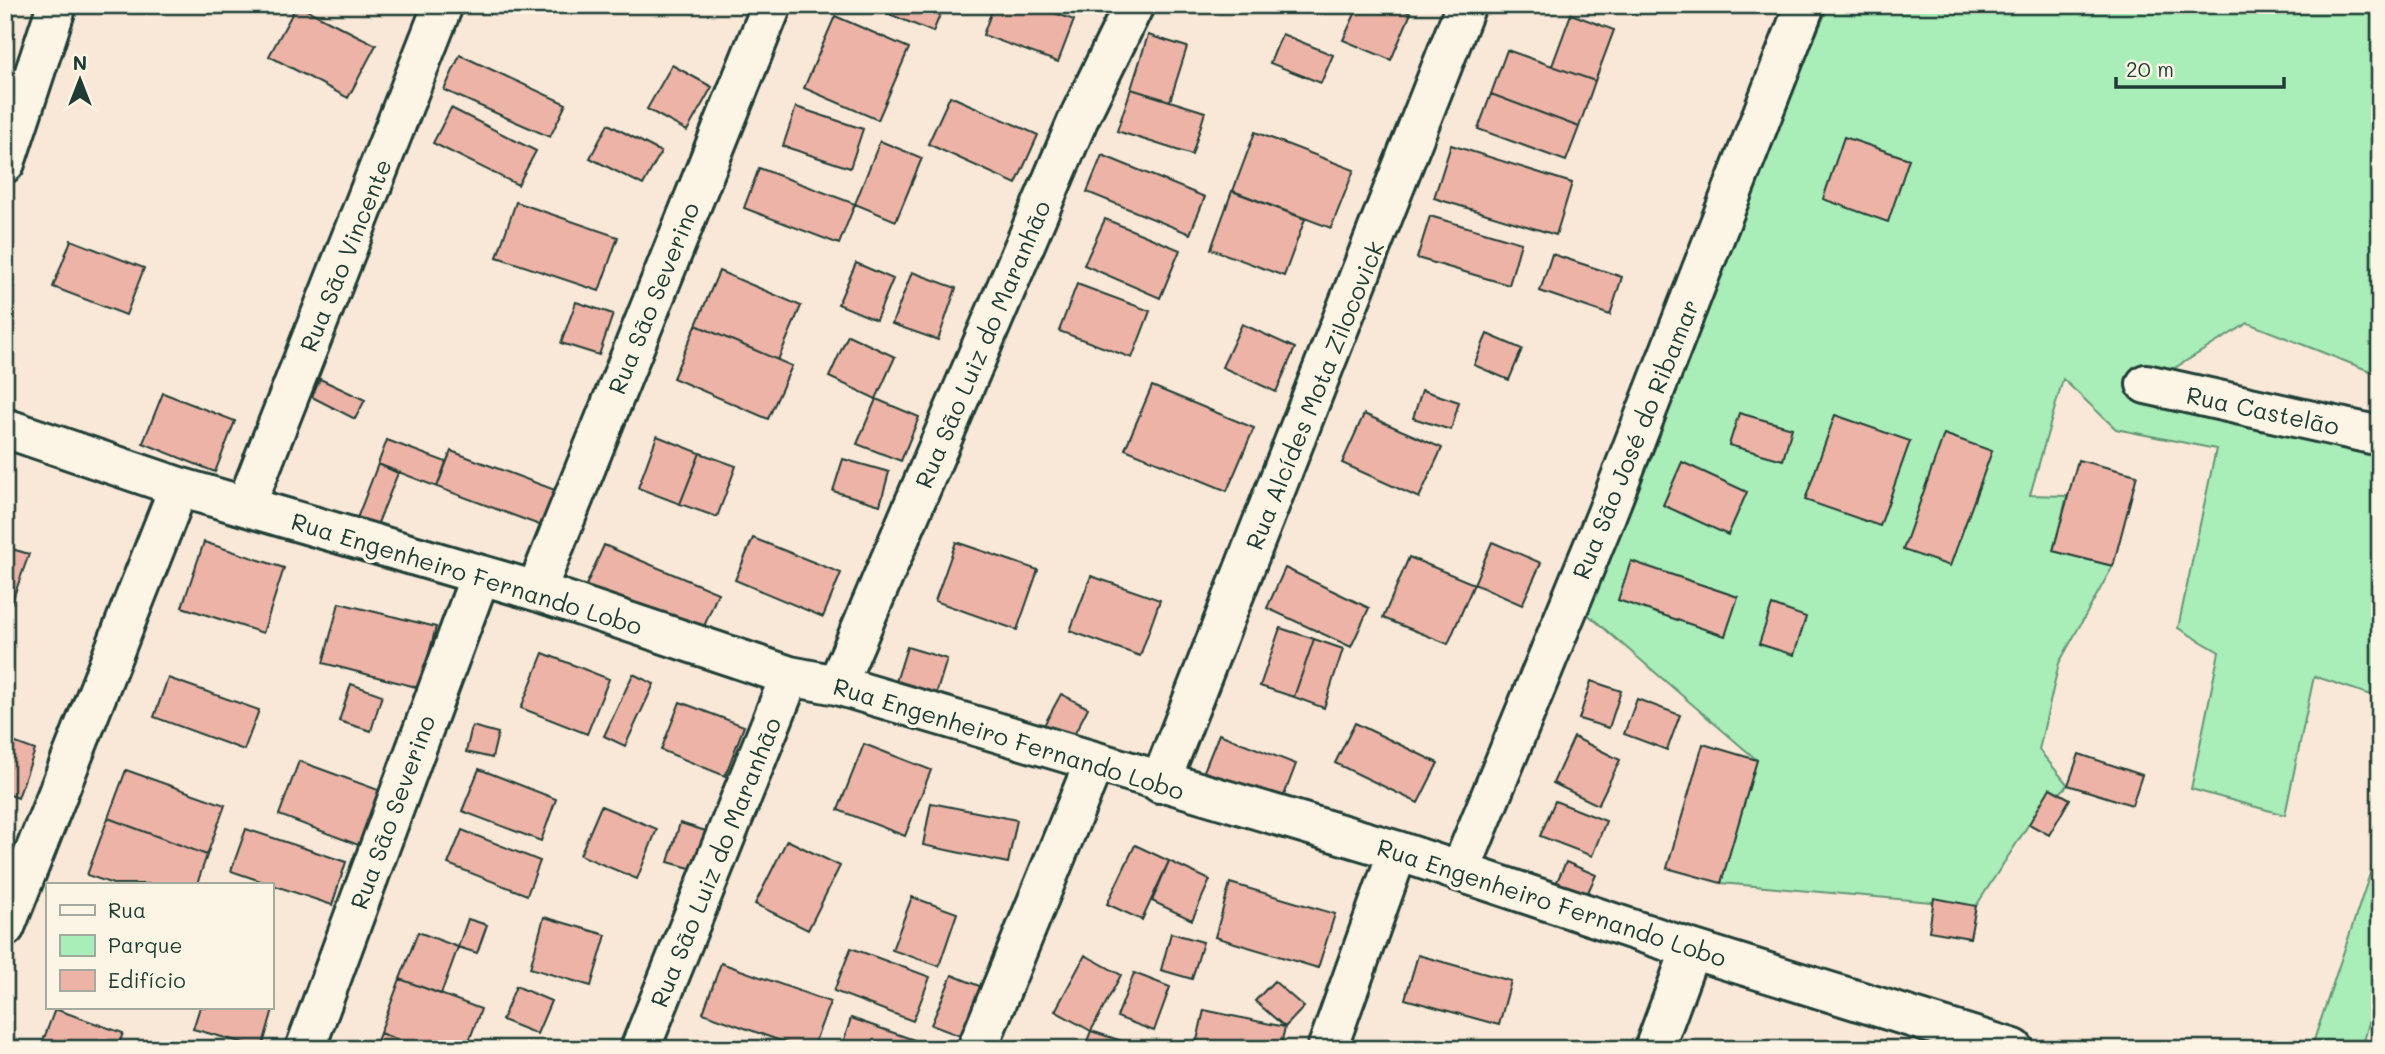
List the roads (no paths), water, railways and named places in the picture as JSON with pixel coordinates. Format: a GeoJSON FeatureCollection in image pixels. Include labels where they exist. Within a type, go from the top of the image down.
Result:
{"type":"FeatureCollection","features":[{"type":"Feature","properties":{"kind":"street"},"geometry":{"type":"LineString","coordinates":[[5,163],[58,5]]}},
{"type":"Feature","properties":{"kind":"street","name":"Rua São Vincente"},"geometry":{"type":"LineString","coordinates":[[246,505],[443,5]]}},
{"type":"Feature","properties":{"kind":"street","name":"Rua São Severino"},"geometry":{"type":"LineString","coordinates":[[536,591],[772,5]]}},
{"type":"Feature","properties":{"kind":"street","name":"Rua São Luiz do Maranhão"},"geometry":{"type":"LineString","coordinates":[[837,685],[1078,120],[1135,5]]}},
{"type":"Feature","properties":{"kind":"street","name":"Rua Alcídes Mota Zilocovick"},"geometry":{"type":"LineString","coordinates":[[1160,783],[1466,5]]}},
{"type":"Feature","properties":{"kind":"street","name":"Rua São José do Ribamar"},"geometry":{"type":"LineString","coordinates":[[1460,871],[1605,518],[1805,5]]}},
{"type":"Feature","properties":{"kind":"street","name":"Rua Castelão"},"geometry":{"type":"LineString","coordinates":[[2146,384],[2380,436]]}},
{"type":"Feature","properties":{"kind":"street","name":"Rua Engenheiro Fernando Lobo"},"geometry":{"type":"LineString","coordinates":[[5,428],[179,486],[536,591],[790,676],[837,685],[1160,783],[1398,851],[1691,949],[1877,1004],[2006,1048]]}},
{"type":"Feature","properties":{"kind":"street"},"geometry":{"type":"LineString","coordinates":[[5,927],[179,486]]}},
{"type":"Feature","properties":{"kind":"street","name":"Rua São Severino"},"geometry":{"type":"LineString","coordinates":[[305,1049],[480,576]]}},
{"type":"Feature","properties":{"kind":"street","name":"Rua São Luiz do Maranhão"},"geometry":{"type":"LineString","coordinates":[[640,1049],[790,676]]}},
{"type":"Feature","properties":{"kind":"street"},"geometry":{"type":"LineString","coordinates":[[978,1049],[1094,762]]}},
{"type":"Feature","properties":{"kind":"street"},"geometry":{"type":"LineString","coordinates":[[1327,1049],[1398,851]]}},
{"type":"Feature","properties":{"kind":"street"},"geometry":{"type":"LineString","coordinates":[[1654,1049],[1691,949]]}}]}
